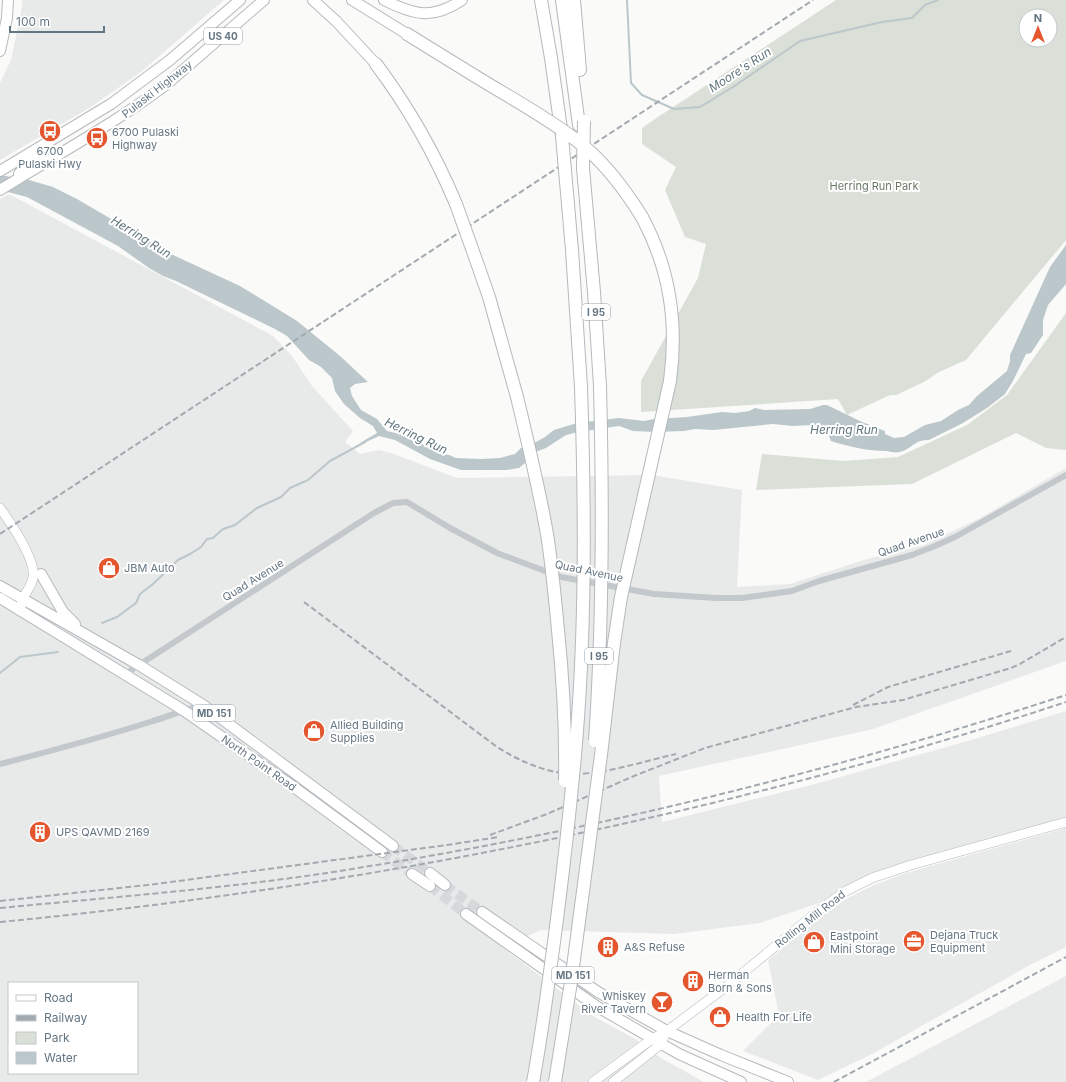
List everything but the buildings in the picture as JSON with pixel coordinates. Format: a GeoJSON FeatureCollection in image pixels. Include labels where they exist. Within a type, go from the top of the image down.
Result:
{"type":"FeatureCollection","features":[{"type":"Feature","properties":{"kind":"highway","name":"I 95"},"geometry":{"type":"LineString","coordinates":[[533,1082],[550,976],[575,754],[582,628],[584,530],[581,387],[572,250],[562,136],[541,0]]}},
{"type":"Feature","properties":{"kind":"highway"},"geometry":{"type":"LineString","coordinates":[[562,0],[581,123]]}},
{"type":"Feature","properties":{"kind":"highway"},"geometry":{"type":"LineString","coordinates":[[574,0],[581,123]]}},
{"type":"Feature","properties":{"kind":"highway"},"geometry":{"type":"LineString","coordinates":[[406,34],[551,122],[578,141],[598,159],[615,177],[642,217],[657,250],[669,295],[673,317],[674,339],[670,381],[621,597],[579,925]]}},
{"type":"Feature","properties":{"kind":"highway"},"geometry":{"type":"LineString","coordinates":[[376,64],[423,134],[456,204],[493,311],[517,397],[536,478],[546,528],[556,600],[564,701],[566,754],[562,874]]}},
{"type":"Feature","properties":{"kind":"highway","name":"I 95"},"geometry":{"type":"LineString","coordinates":[[555,1082],[579,925],[594,755],[598,680],[602,530],[600,386],[590,239],[583,168],[581,123]]}},
{"type":"Feature","properties":{"kind":"main road"},"geometry":{"type":"LineString","coordinates":[[0,51],[7,18],[8,0]]}},
{"type":"Feature","properties":{"kind":"main road","name":"Pulaski Highway"},"geometry":{"type":"LineString","coordinates":[[2,170],[94,115],[140,83],[170,60],[240,0]]}},
{"type":"Feature","properties":{"kind":"main road","name":"Pulaski Highway"},"geometry":{"type":"LineString","coordinates":[[0,190],[26,171],[101,129],[150,97],[264,0]]}},
{"type":"Feature","properties":{"kind":"main road"},"geometry":{"type":"LineString","coordinates":[[313,0],[336,21],[376,64]]}},
{"type":"Feature","properties":{"kind":"main road"},"geometry":{"type":"LineString","coordinates":[[352,0],[406,34]]}},
{"type":"Feature","properties":{"kind":"main road"},"geometry":{"type":"LineString","coordinates":[[384,0],[416,13],[429,13],[442,10],[462,0]]}},
{"type":"Feature","properties":{"kind":"main road"},"geometry":{"type":"LineString","coordinates":[[26,171],[44,153],[46,144]]}},
{"type":"Feature","properties":{"kind":"main road"},"geometry":{"type":"LineString","coordinates":[[41,574],[63,612],[89,636]]}},
{"type":"Feature","properties":{"kind":"main road","name":"MD 151"},"geometry":{"type":"LineString","coordinates":[[0,586],[23,598]]}},
{"type":"Feature","properties":{"kind":"main road","name":"MD 151"},"geometry":{"type":"LineString","coordinates":[[0,598],[20,611]]}},
{"type":"Feature","properties":{"kind":"main road","name":"North Point Road"},"geometry":{"type":"LineString","coordinates":[[23,598],[139,665],[203,705],[393,846]]}},
{"type":"Feature","properties":{"kind":"main road","name":"North Point Road"},"geometry":{"type":"LineString","coordinates":[[20,611],[183,710],[306,796],[382,852]]}},
{"type":"Feature","properties":{"kind":"main road"},"geometry":{"type":"LineString","coordinates":[[258,762],[267,752]]}},
{"type":"Feature","properties":{"kind":"main road"},"geometry":{"type":"LineString","coordinates":[[306,796],[313,786]]}},
{"type":"Feature","properties":{"kind":"main road"},"geometry":{"type":"LineString","coordinates":[[412,874],[430,886]]}},
{"type":"Feature","properties":{"kind":"main road"},"geometry":{"type":"LineString","coordinates":[[430,874],[445,885]]}},
{"type":"Feature","properties":{"kind":"main road","name":"MD 151"},"geometry":{"type":"LineString","coordinates":[[482,912],[598,992],[667,1031],[721,1056],[788,1082]]}},
{"type":"Feature","properties":{"kind":"main road","name":"MD 151"},"geometry":{"type":"LineString","coordinates":[[466,914],[596,1006],[656,1041],[741,1082]]}},
{"type":"Feature","properties":{"kind":"main road"},"geometry":{"type":"LineString","coordinates":[[573,990],[580,980]]}},
{"type":"Feature","properties":{"kind":"street","name":"Quad Avenue"},"geometry":{"type":"LineString","coordinates":[[125,674],[374,513],[393,503],[403,501],[413,504],[450,528],[497,553],[561,577],[654,594],[742,598],[792,591],[819,581],[912,555],[955,537],[1066,476]]}},
{"type":"Feature","properties":{"kind":"street"},"geometry":{"type":"LineString","coordinates":[[0,508],[41,574]]}},
{"type":"Feature","properties":{"kind":"street"},"geometry":{"type":"LineString","coordinates":[[20,611],[23,598],[32,583],[34,575],[30,558]]}},
{"type":"Feature","properties":{"kind":"street"},"geometry":{"type":"LineString","coordinates":[[0,764],[84,742],[203,705]]}},
{"type":"Feature","properties":{"kind":"street","name":"Rolling Mill Road"},"geometry":{"type":"LineString","coordinates":[[656,1041],[846,890],[872,878],[911,865],[1066,822]]}},
{"type":"Feature","properties":{"kind":"street"},"geometry":{"type":"LineString","coordinates":[[593,1082],[656,1041]]}},
{"type":"Feature","properties":{"kind":"street"},"geometry":{"type":"LineString","coordinates":[[612,1082],[656,1041]]}},
{"type":"Feature","properties":{"kind":"shaded area"},"geometry":{"type":"Polygon","coordinates":[[[22,0],[224,0],[141,72],[91,107],[0,160],[0,83],[11,60],[22,7],[22,0]]]}},
{"type":"Feature","properties":{"kind":"shaded area"},"geometry":{"type":"Polygon","coordinates":[[[9,194],[273,336],[292,356],[312,386],[353,431],[345,442],[360,454],[379,450],[394,454],[457,478],[652,475],[742,490],[737,587],[790,584],[867,559],[924,545],[980,518],[1066,468],[1066,661],[873,729],[659,776],[662,822],[819,783],[978,738],[1066,711],[1066,819],[928,857],[828,900],[760,923],[674,934],[541,930],[502,947],[593,1016],[637,1040],[661,1058],[704,1082],[0,1082],[0,199],[9,194]]]}},
{"type":"Feature","properties":{"kind":"shaded area"},"geometry":{"type":"Polygon","coordinates":[[[1066,828],[1066,947],[1028,966],[872,1054],[818,1080],[743,1051],[779,1015],[768,960],[838,903],[874,885],[906,873],[1066,828]]]}},
{"type":"Feature","properties":{"kind":"shaded area"},"geometry":{"type":"Polygon","coordinates":[[[1066,976],[1066,1082],[866,1082],[1066,976]]]}},
{"type":"Feature","properties":{"kind":"green space","name":"Herring Run Park"},"geometry":{"type":"Polygon","coordinates":[[[836,0],[1066,0],[1066,240],[966,360],[939,372],[924,382],[896,395],[890,395],[847,415],[838,399],[641,412],[641,381],[698,278],[706,244],[685,237],[665,190],[676,167],[642,144],[642,128],[836,0]]]}},
{"type":"Feature","properties":{"kind":"green space"},"geometry":{"type":"Polygon","coordinates":[[[1066,313],[1066,450],[1046,448],[1016,433],[912,484],[756,490],[762,454],[844,461],[898,457],[967,425],[1007,395],[1066,313]]]}},
{"type":"Feature","properties":{"kind":"water","name":"Herring Run"},"geometry":{"type":"Polygon","coordinates":[[[0,175],[29,180],[53,187],[77,199],[173,255],[240,286],[297,321],[340,356],[368,382],[355,384],[350,388],[352,396],[361,410],[377,419],[387,431],[404,435],[443,454],[456,458],[500,458],[515,454],[521,448],[527,447],[554,430],[577,423],[619,418],[644,421],[722,412],[735,413],[749,411],[755,408],[764,410],[810,409],[827,405],[885,431],[885,434],[894,438],[904,437],[925,425],[941,421],[969,405],[977,396],[1007,371],[1010,355],[1050,267],[1066,245],[1066,284],[1048,305],[1043,320],[1043,335],[1031,353],[1026,354],[1005,394],[987,408],[963,423],[929,440],[920,441],[904,451],[880,451],[852,447],[831,441],[826,429],[812,425],[793,426],[773,424],[713,430],[695,429],[656,432],[633,431],[619,426],[566,435],[546,448],[530,454],[525,463],[519,468],[506,470],[461,470],[430,459],[395,440],[379,436],[364,443],[360,443],[377,433],[373,426],[360,418],[344,404],[335,391],[332,378],[321,367],[309,360],[287,336],[163,276],[118,246],[27,197],[0,190],[0,175]]]}},
{"type":"Feature","properties":{"kind":"waterway","name":"Moore's Run"},"geometry":{"type":"LineString","coordinates":[[627,0],[631,83],[642,95],[674,109],[700,107],[733,87],[800,41],[882,22],[912,18],[925,5],[938,0]]}},
{"type":"Feature","properties":{"kind":"waterway"},"geometry":{"type":"LineString","coordinates":[[102,623],[117,617],[136,603],[140,594],[153,584],[178,560],[201,547],[207,539],[213,538],[223,529],[235,525],[257,508],[281,497],[290,488],[308,480],[330,461],[365,442]]}},
{"type":"Feature","properties":{"kind":"waterway"},"geometry":{"type":"LineString","coordinates":[[0,673],[20,657],[58,652]]}},
{"type":"Feature","properties":{"kind":"tunnel"},"geometry":{"type":"LineString","coordinates":[[393,846],[430,873]]}},
{"type":"Feature","properties":{"kind":"tunnel"},"geometry":{"type":"LineString","coordinates":[[382,852],[412,874]]}},
{"type":"Feature","properties":{"kind":"tunnel"},"geometry":{"type":"LineString","coordinates":[[445,885],[482,912]]}},
{"type":"Feature","properties":{"kind":"tunnel"},"geometry":{"type":"LineString","coordinates":[[430,886],[466,914]]}},
{"type":"Feature","properties":{"kind":"railway"},"geometry":{"type":"LineString","coordinates":[[0,534],[813,0]]}},
{"type":"Feature","properties":{"kind":"railway"},"geometry":{"type":"LineString","coordinates":[[304,602],[497,747],[525,762],[556,772],[577,774],[614,769],[676,754]]}},
{"type":"Feature","properties":{"kind":"railway"},"geometry":{"type":"LineString","coordinates":[[490,835],[547,814],[634,776],[705,748],[856,707],[903,700],[1011,668],[1066,637]]}},
{"type":"Feature","properties":{"kind":"railway"},"geometry":{"type":"LineString","coordinates":[[853,705],[888,687],[1011,651]]}},
{"type":"Feature","properties":{"kind":"railway"},"geometry":{"type":"LineString","coordinates":[[0,908],[278,880],[458,851],[546,834],[634,815],[808,772],[895,748],[1066,695]]}},
{"type":"Feature","properties":{"kind":"railway"},"geometry":{"type":"LineString","coordinates":[[0,922],[136,907],[271,889],[405,867],[539,842],[673,812],[805,780],[936,743],[1066,702]]}},
{"type":"Feature","properties":{"kind":"railway"},"geometry":{"type":"LineString","coordinates":[[0,901],[156,884],[499,837]]}},
{"type":"Feature","properties":{"kind":"railway"},"geometry":{"type":"LineString","coordinates":[[834,1082],[1066,957]]}},
{"type":"Feature","properties":{"kind":"place","name":"6700 Pulaski Hwy"},"geometry":{"type":"Point","coordinates":[50,131]}},
{"type":"Feature","properties":{"kind":"place","name":"6700 Pulaski Highway"},"geometry":{"type":"Point","coordinates":[97,138]}},
{"type":"Feature","properties":{"kind":"place","name":"JBM Auto"},"geometry":{"type":"Point","coordinates":[109,568]}},
{"type":"Feature","properties":{"kind":"place","name":"Allied Building Supplies"},"geometry":{"type":"Point","coordinates":[314,731]}},
{"type":"Feature","properties":{"kind":"place","name":"UPS QAVMD 2169"},"geometry":{"type":"Point","coordinates":[40,832]}},
{"type":"Feature","properties":{"kind":"place","name":"Dejana Truck Equipment"},"geometry":{"type":"Point","coordinates":[914,941]}},
{"type":"Feature","properties":{"kind":"place","name":"Eastpoint Mini Storage"},"geometry":{"type":"Point","coordinates":[814,942]}},
{"type":"Feature","properties":{"kind":"place","name":"A&S Refuse"},"geometry":{"type":"Point","coordinates":[608,947]}},
{"type":"Feature","properties":{"kind":"place","name":"Herman Born & Sons"},"geometry":{"type":"Point","coordinates":[693,981]}},
{"type":"Feature","properties":{"kind":"place","name":"Whiskey River Tavern"},"geometry":{"type":"Point","coordinates":[662,1002]}},
{"type":"Feature","properties":{"kind":"place","name":"Health For Life"},"geometry":{"type":"Point","coordinates":[720,1017]}}]}
